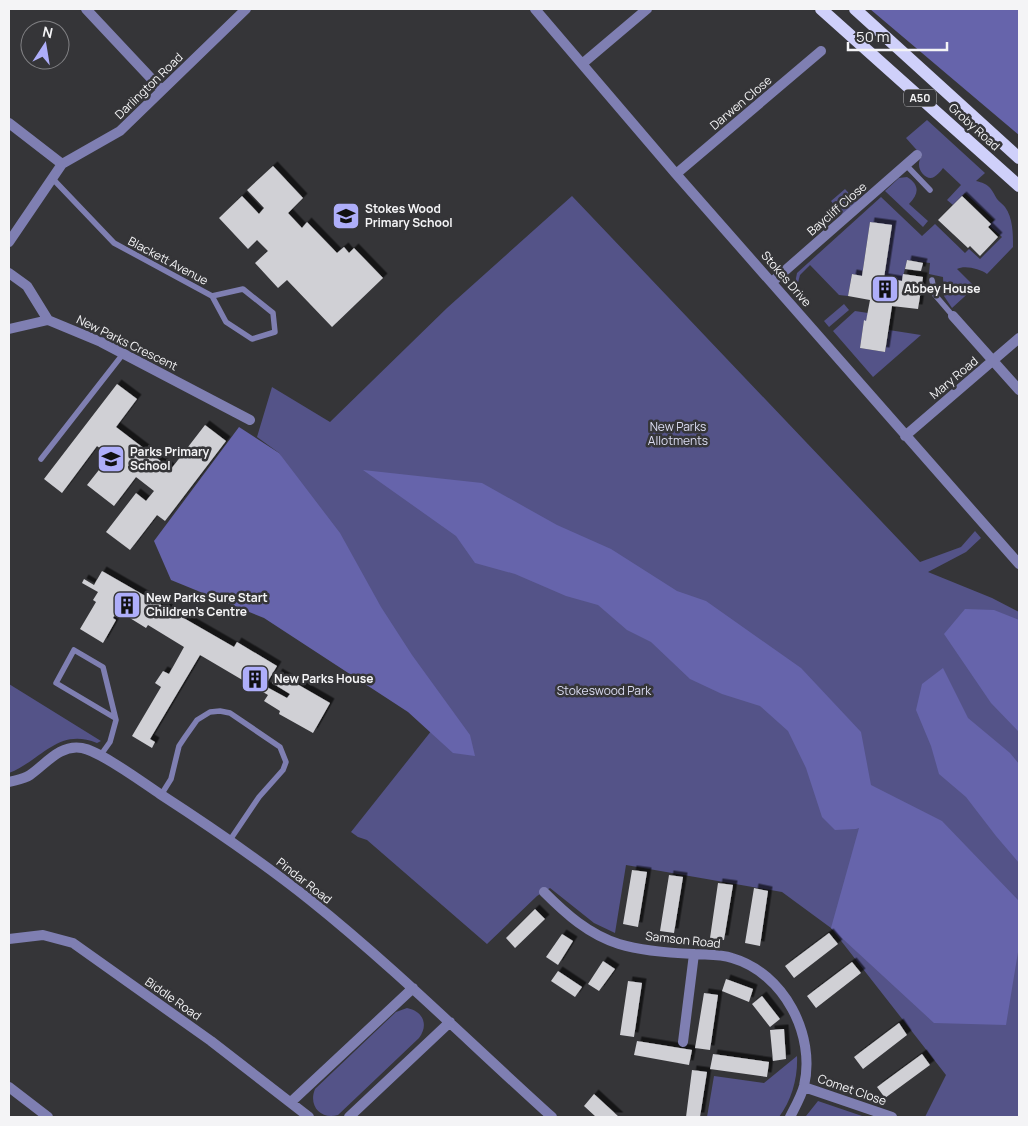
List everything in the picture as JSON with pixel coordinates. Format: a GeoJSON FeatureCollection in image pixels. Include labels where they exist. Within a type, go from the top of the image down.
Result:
{"type":"FeatureCollection","features":[{"type":"Feature","properties":{"kind":"main road","name":"Groby Road"},"geometry":{"type":"LineString","coordinates":[[821,9],[1019,186]]}},
{"type":"Feature","properties":{"kind":"main road","name":"Groby Road"},"geometry":{"type":"LineString","coordinates":[[855,9],[1019,158]]}},
{"type":"Feature","properties":{"kind":"street"},"geometry":{"type":"LineString","coordinates":[[86,9],[162,90]]}},
{"type":"Feature","properties":{"kind":"street","name":"Darlington Road"},"geometry":{"type":"LineString","coordinates":[[9,242],[62,164],[120,131],[246,9]]}},
{"type":"Feature","properties":{"kind":"street","name":"Stokes Drive"},"geometry":{"type":"LineString","coordinates":[[535,9],[676,174],[1019,564]]}},
{"type":"Feature","properties":{"kind":"street"},"geometry":{"type":"LineString","coordinates":[[582,64],[647,9]]}},
{"type":"Feature","properties":{"kind":"street","name":"Darwen Close"},"geometry":{"type":"LineString","coordinates":[[676,174],[821,51]]}},
{"type":"Feature","properties":{"kind":"street"},"geometry":{"type":"LineString","coordinates":[[9,123],[62,164]]}},
{"type":"Feature","properties":{"kind":"street","name":"Baycliff Close"},"geometry":{"type":"LineString","coordinates":[[772,282],[917,154]]}},
{"type":"Feature","properties":{"kind":"street"},"geometry":{"type":"LineString","coordinates":[[9,273],[27,286],[48,320],[9,329]]}},
{"type":"Feature","properties":{"kind":"street"},"geometry":{"type":"LineString","coordinates":[[953,316],[1019,390]]}},
{"type":"Feature","properties":{"kind":"street","name":"New Parks Crescent"},"geometry":{"type":"LineString","coordinates":[[48,320],[101,342],[250,420]]}},
{"type":"Feature","properties":{"kind":"street","name":"Mary Road"},"geometry":{"type":"LineString","coordinates":[[905,436],[1019,338]]}},
{"type":"Feature","properties":{"kind":"street","name":"Pindar Road"},"geometry":{"type":"LineString","coordinates":[[9,782],[28,776],[57,753],[74,747],[83,748],[100,756],[230,840],[310,900],[413,988],[552,1117]]}},
{"type":"Feature","properties":{"kind":"street","name":"Samson Road"},"geometry":{"type":"LineString","coordinates":[[544,892],[577,922],[596,935],[620,944],[654,950],[714,954],[733,958],[763,974],[788,1000],[804,1038],[806,1055],[804,1087],[790,1117]]}},
{"type":"Feature","properties":{"kind":"street","name":"Biddle Road"},"geometry":{"type":"LineString","coordinates":[[9,939],[44,935],[74,943],[211,1041],[309,1117]]}},
{"type":"Feature","properties":{"kind":"street"},"geometry":{"type":"LineString","coordinates":[[683,1042],[694,954]]}},
{"type":"Feature","properties":{"kind":"street"},"geometry":{"type":"LineString","coordinates":[[291,1102],[413,988]]}},
{"type":"Feature","properties":{"kind":"street"},"geometry":{"type":"LineString","coordinates":[[349,1117],[450,1022]]}},
{"type":"Feature","properties":{"kind":"street"},"geometry":{"type":"LineString","coordinates":[[9,1087],[48,1117]]}},
{"type":"Feature","properties":{"kind":"street","name":"Comet Close"},"geometry":{"type":"LineString","coordinates":[[804,1087],[892,1117]]}},
{"type":"Feature","properties":{"kind":"lane"},"geometry":{"type":"LineString","coordinates":[[906,165],[930,190]]}},
{"type":"Feature","properties":{"kind":"lane","name":"Blackett Avenue"},"geometry":{"type":"LineString","coordinates":[[52,178],[114,243],[212,296],[226,322],[252,339],[276,332],[273,313],[243,288],[212,296]]}},
{"type":"Feature","properties":{"kind":"lane"},"geometry":{"type":"LineString","coordinates":[[932,280],[935,295],[953,316]]}},
{"type":"Feature","properties":{"kind":"lane"},"geometry":{"type":"LineString","coordinates":[[41,458],[123,354]]}},
{"type":"Feature","properties":{"kind":"lane"},"geometry":{"type":"LineString","coordinates":[[100,756],[110,742],[116,718],[103,667],[74,650],[56,683],[116,718]]}},
{"type":"Feature","properties":{"kind":"lane"},"geometry":{"type":"LineString","coordinates":[[161,795],[171,779],[179,746],[184,737],[196,720],[210,712],[220,711],[230,714],[280,746],[286,762],[283,770],[259,797],[230,840]]}},
{"type":"Feature","properties":{"kind":"green space"},"geometry":{"type":"Polygon","coordinates":[[[927,120],[985,173],[976,181],[989,187],[1008,211],[1012,226],[1013,247],[987,274],[972,268],[964,267],[957,269],[975,287],[952,308],[944,296],[943,277],[929,274],[930,263],[907,260],[902,281],[884,278],[892,226],[870,222],[862,276],[852,274],[848,296],[839,295],[810,265],[800,275],[796,290],[794,288],[797,273],[881,197],[922,236],[935,224],[965,253],[969,249],[980,259],[1002,237],[989,225],[994,220],[965,193],[953,205],[947,200],[961,185],[943,168],[931,178],[924,175],[920,169],[919,165],[922,156],[906,138],[927,120]]]}},
{"type":"Feature","properties":{"kind":"green space"},"geometry":{"type":"Polygon","coordinates":[[[907,177],[914,183],[917,190],[915,197],[909,204],[928,221],[923,227],[885,191],[899,178],[907,177]]]}},
{"type":"Feature","properties":{"kind":"green space"},"geometry":{"type":"Polygon","coordinates":[[[845,189],[857,202],[842,215],[831,201],[845,189]]]}},
{"type":"Feature","properties":{"kind":"green space","name":"Stokeswood Park"},"geometry":{"type":"Polygon","coordinates":[[[572,196],[920,562],[961,547],[975,531],[981,538],[966,552],[928,572],[992,598],[1019,612],[1019,1117],[925,1117],[946,1075],[831,928],[782,892],[626,865],[615,933],[594,923],[550,888],[537,896],[487,944],[367,840],[351,832],[432,730],[279,453],[257,437],[272,387],[330,422],[447,308],[572,196]]]}},
{"type":"Feature","properties":{"kind":"green space"},"geometry":{"type":"Polygon","coordinates":[[[844,304],[849,310],[829,327],[824,321],[844,304]]]}},
{"type":"Feature","properties":{"kind":"green space"},"geometry":{"type":"Polygon","coordinates":[[[855,311],[868,313],[866,321],[864,321],[860,348],[885,352],[889,330],[921,335],[873,377],[833,331],[855,311]]]}},
{"type":"Feature","properties":{"kind":"green space"},"geometry":{"type":"Polygon","coordinates":[[[9,684],[101,741],[97,743],[83,739],[71,739],[61,742],[9,773],[9,684]]]}},
{"type":"Feature","properties":{"kind":"green space"},"geometry":{"type":"Polygon","coordinates":[[[407,1008],[417,1012],[423,1019],[424,1028],[419,1038],[338,1115],[332,1116],[321,1113],[313,1101],[315,1089],[396,1012],[407,1008]]]}},
{"type":"Feature","properties":{"kind":"green space"},"geometry":{"type":"Polygon","coordinates":[[[797,1056],[793,1088],[779,1117],[707,1117],[714,1076],[764,1083],[797,1056]]]}},
{"type":"Feature","properties":{"kind":"green space"},"geometry":{"type":"Polygon","coordinates":[[[818,1101],[865,1117],[807,1117],[818,1101]]]}},
{"type":"Feature","properties":{"kind":"shaded area"},"geometry":{"type":"Polygon","coordinates":[[[870,9],[1019,9],[1019,135],[870,9]]]}},
{"type":"Feature","properties":{"kind":"shaded area"},"geometry":{"type":"Polygon","coordinates":[[[239,427],[279,453],[340,533],[381,607],[412,655],[470,735],[475,756],[453,753],[408,712],[264,618],[171,580],[154,541],[239,427]]]}},
{"type":"Feature","properties":{"kind":"shaded area"},"geometry":{"type":"Polygon","coordinates":[[[363,470],[482,483],[557,525],[611,549],[677,591],[706,601],[801,668],[861,732],[871,785],[942,821],[1019,901],[1019,946],[1006,1025],[934,1023],[831,928],[859,828],[835,830],[822,817],[806,768],[788,731],[760,706],[722,694],[690,679],[651,642],[627,630],[598,605],[566,596],[515,574],[475,563],[456,536],[363,470]]]}},
{"type":"Feature","properties":{"kind":"shaded area"},"geometry":{"type":"Polygon","coordinates":[[[965,609],[994,610],[1019,620],[1019,732],[991,703],[944,634],[965,609]]]}},
{"type":"Feature","properties":{"kind":"shaded area"},"geometry":{"type":"Polygon","coordinates":[[[943,668],[968,718],[1010,753],[1019,764],[1019,863],[966,797],[939,774],[931,746],[916,710],[922,684],[943,668]]]}},
{"type":"Feature","properties":{"kind":"building"},"geometry":{"type":"Polygon","coordinates":[[[273,166],[303,198],[288,213],[302,228],[307,222],[337,253],[344,247],[349,253],[354,248],[383,278],[332,327],[287,280],[278,288],[255,263],[268,251],[257,240],[248,249],[219,218],[242,196],[259,214],[264,208],[247,190],[273,166]]]}},
{"type":"Feature","properties":{"kind":"building"},"geometry":{"type":"Polygon","coordinates":[[[962,196],[991,224],[988,227],[998,237],[980,256],[970,246],[968,248],[938,220],[962,196]]]}},
{"type":"Feature","properties":{"kind":"building","name":"Abbey House"},"geometry":{"type":"Polygon","coordinates":[[[870,222],[892,225],[884,278],[902,281],[903,274],[923,277],[918,309],[892,306],[885,352],[860,348],[864,320],[866,321],[870,300],[848,296],[852,274],[862,276],[870,222]]]}},
{"type":"Feature","properties":{"kind":"building"},"geometry":{"type":"Polygon","coordinates":[[[907,260],[923,263],[921,271],[905,269],[907,260]]]}},
{"type":"Feature","properties":{"kind":"building"},"geometry":{"type":"Polygon","coordinates":[[[117,384],[137,399],[116,427],[171,469],[205,425],[226,441],[165,521],[157,515],[130,550],[106,532],[136,493],[146,501],[154,491],[136,477],[114,506],[87,485],[110,456],[97,446],[62,493],[44,479],[117,384]]]}},
{"type":"Feature","properties":{"kind":"building","name":"New Parks House"},"geometry":{"type":"Polygon","coordinates":[[[102,571],[234,647],[237,642],[277,666],[265,686],[287,698],[290,694],[272,683],[278,673],[330,703],[313,733],[279,714],[280,711],[264,701],[268,695],[200,655],[150,739],[155,742],[152,748],[132,736],[161,687],[155,683],[163,671],[169,674],[184,647],[148,625],[146,628],[125,615],[120,617],[114,616],[113,618],[116,620],[103,643],[80,629],[96,602],[93,600],[98,592],[82,583],[84,579],[94,585],[102,571]]]}},
{"type":"Feature","properties":{"kind":"building"},"geometry":{"type":"Polygon","coordinates":[[[632,870],[647,872],[638,927],[623,924],[632,870]]]}},
{"type":"Feature","properties":{"kind":"building"},"geometry":{"type":"Polygon","coordinates":[[[669,875],[683,877],[674,933],[660,931],[669,875]]]}},
{"type":"Feature","properties":{"kind":"building"},"geometry":{"type":"Polygon","coordinates":[[[718,883],[733,885],[724,940],[710,938],[718,883]]]}},
{"type":"Feature","properties":{"kind":"building"},"geometry":{"type":"Polygon","coordinates":[[[754,888],[768,891],[760,946],[745,943],[754,888]]]}},
{"type":"Feature","properties":{"kind":"building"},"geometry":{"type":"Polygon","coordinates":[[[535,909],[545,919],[515,948],[506,938],[535,909]]]}},
{"type":"Feature","properties":{"kind":"building"},"geometry":{"type":"Polygon","coordinates":[[[829,933],[838,944],[794,978],[785,966],[829,933]]]}},
{"type":"Feature","properties":{"kind":"building"},"geometry":{"type":"Polygon","coordinates":[[[562,934],[573,941],[558,965],[546,957],[562,934]]]}},
{"type":"Feature","properties":{"kind":"building"},"geometry":{"type":"Polygon","coordinates":[[[603,961],[615,969],[599,991],[588,984],[603,961]]]}},
{"type":"Feature","properties":{"kind":"building"},"geometry":{"type":"Polygon","coordinates":[[[852,962],[861,973],[816,1008],[807,996],[852,962]]]}},
{"type":"Feature","properties":{"kind":"building"},"geometry":{"type":"Polygon","coordinates":[[[558,971],[582,987],[575,997],[551,981],[558,971]]]}},
{"type":"Feature","properties":{"kind":"building"},"geometry":{"type":"Polygon","coordinates":[[[726,979],[753,989],[749,1002],[722,991],[726,979]]]}},
{"type":"Feature","properties":{"kind":"building"},"geometry":{"type":"Polygon","coordinates":[[[628,981],[642,983],[634,1037],[620,1035],[628,981]]]}},
{"type":"Feature","properties":{"kind":"building"},"geometry":{"type":"Polygon","coordinates":[[[704,993],[718,995],[710,1050],[695,1048],[704,993]]]}},
{"type":"Feature","properties":{"kind":"building"},"geometry":{"type":"Polygon","coordinates":[[[762,996],[780,1019],[770,1027],[752,1004],[762,996]]]}},
{"type":"Feature","properties":{"kind":"building"},"geometry":{"type":"Polygon","coordinates":[[[899,1023],[907,1035],[863,1069],[854,1057],[899,1023]]]}},
{"type":"Feature","properties":{"kind":"building"},"geometry":{"type":"Polygon","coordinates":[[[784,1029],[786,1059],[773,1061],[770,1030],[784,1029]]]}},
{"type":"Feature","properties":{"kind":"building"},"geometry":{"type":"Polygon","coordinates":[[[637,1041],[692,1050],[689,1065],[634,1055],[637,1041]]]}},
{"type":"Feature","properties":{"kind":"building"},"geometry":{"type":"Polygon","coordinates":[[[713,1054],[769,1062],[767,1077],[710,1069],[713,1054]]]}},
{"type":"Feature","properties":{"kind":"building"},"geometry":{"type":"Polygon","coordinates":[[[922,1054],[930,1065],[885,1098],[877,1087],[922,1054]]]}},
{"type":"Feature","properties":{"kind":"building"},"geometry":{"type":"Polygon","coordinates":[[[692,1070],[707,1072],[700,1117],[686,1117],[692,1070]]]}},
{"type":"Feature","properties":{"kind":"building"},"geometry":{"type":"Polygon","coordinates":[[[594,1094],[619,1117],[596,1117],[584,1106],[594,1094]]]}},
{"type":"Feature","properties":{"kind":"place","name":"Stokes Wood Primary School"},"geometry":{"type":"Point","coordinates":[346,216]}},
{"type":"Feature","properties":{"kind":"place","name":"Abbey House"},"geometry":{"type":"Point","coordinates":[885,289]}},
{"type":"Feature","properties":{"kind":"place","name":"Parks Primary School"},"geometry":{"type":"Point","coordinates":[111,459]}},
{"type":"Feature","properties":{"kind":"place","name":"New Parks Sure Start Children's Centre"},"geometry":{"type":"Point","coordinates":[127,605]}},
{"type":"Feature","properties":{"kind":"place","name":"New Parks House"},"geometry":{"type":"Point","coordinates":[255,679]}},
{"type":"Feature","properties":{"kind":"park label","name":"New Parks Allotments"},"geometry":{"type":"Point","coordinates":[678,434]}}]}
